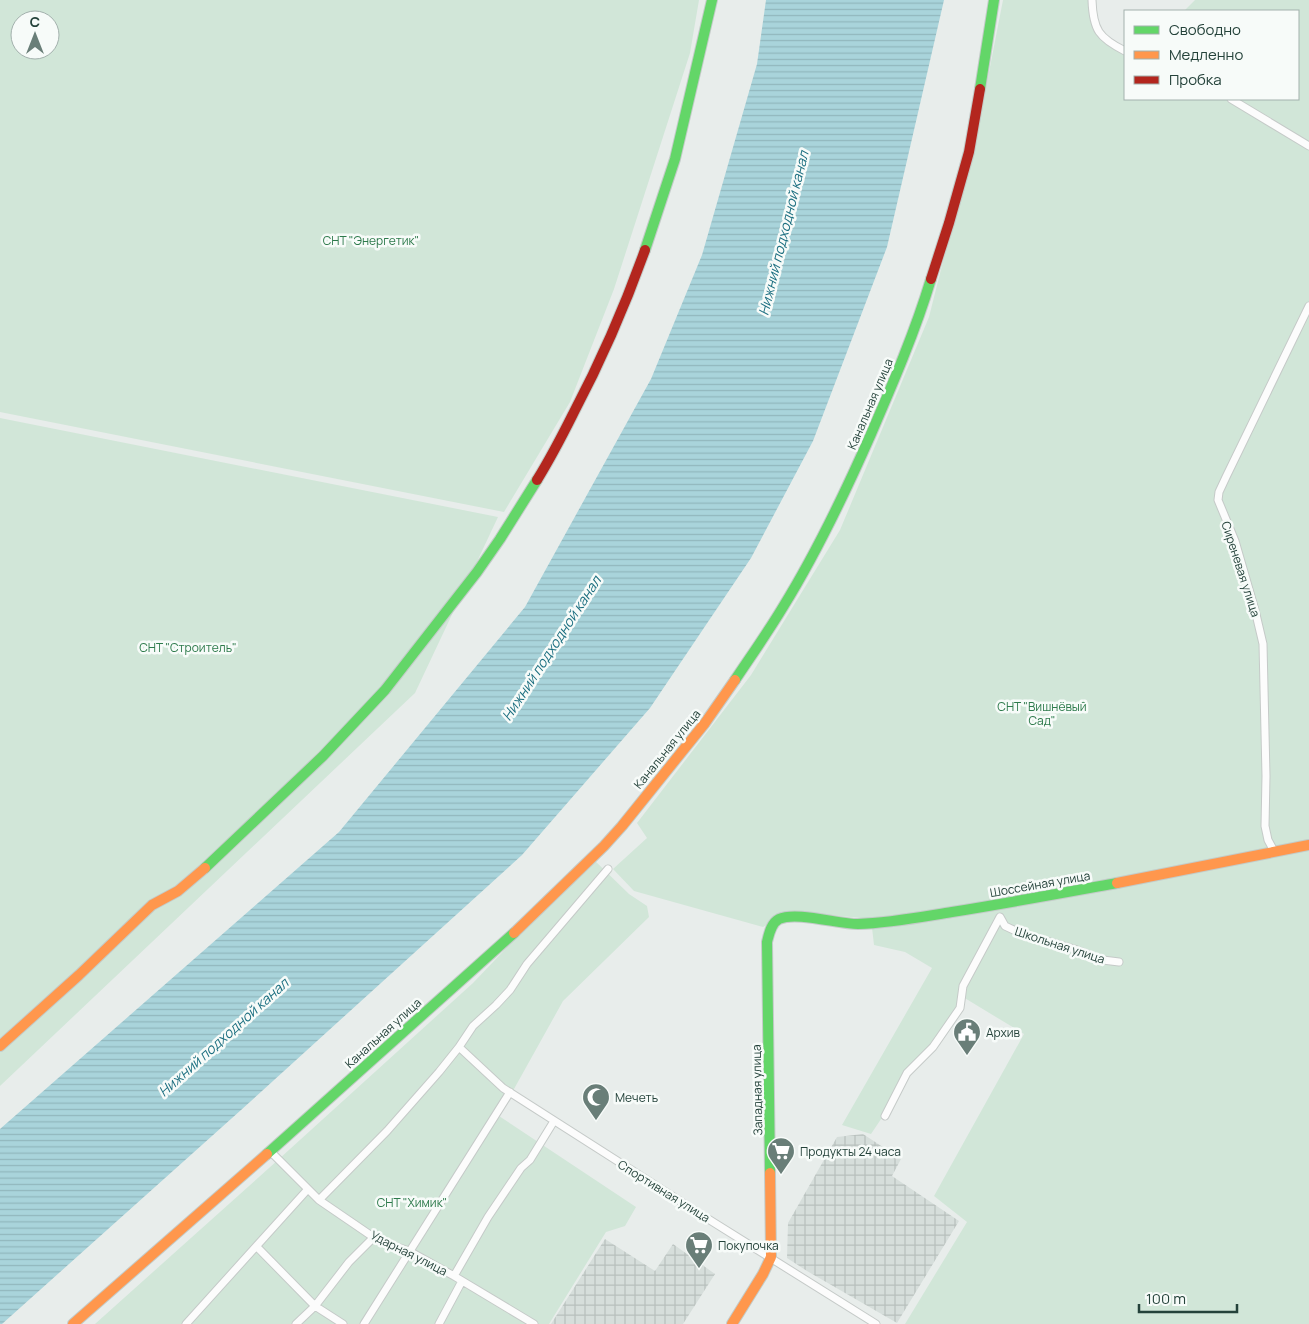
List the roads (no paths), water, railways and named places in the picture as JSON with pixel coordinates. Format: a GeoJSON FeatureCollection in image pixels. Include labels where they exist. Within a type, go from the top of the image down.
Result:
{"type":"FeatureCollection","features":[{"type":"Feature","properties":{"kind":"street"},"geometry":{"type":"LineString","coordinates":[[0,1046],[79,975],[152,905],[178,891],[193,879],[323,756],[407,663],[500,539],[550,459],[594,374],[632,287],[673,165],[712,0]]}},
{"type":"Feature","properties":{"kind":"street","name":"Канальная улица"},"geometry":{"type":"LineString","coordinates":[[73,1324],[516,931],[604,846],[704,723],[750,658],[810,560],[851,479],[893,384],[923,306],[969,152],[994,0]]}},
{"type":"Feature","properties":{"kind":"street"},"geometry":{"type":"LineString","coordinates":[[1092,0],[1094,17],[1100,34],[1124,50]]}},
{"type":"Feature","properties":{"kind":"street"},"geometry":{"type":"LineString","coordinates":[[1234,100],[1309,146]]}},
{"type":"Feature","properties":{"kind":"street","name":"Сиреневая улица"},"geometry":{"type":"LineString","coordinates":[[1274,852],[1268,840],[1265,826],[1266,776],[1261,631],[1235,541],[1219,504],[1218,496],[1309,306]]}},
{"type":"Feature","properties":{"kind":"street","name":"Шоссейная улица"},"geometry":{"type":"LineString","coordinates":[[774,923],[779,919],[794,917],[856,924],[890,922],[1126,881],[1309,845]]}},
{"type":"Feature","properties":{"kind":"street"},"geometry":{"type":"LineString","coordinates":[[319,1200],[387,1131],[459,1047],[473,1026],[510,990],[527,964],[608,870]]}},
{"type":"Feature","properties":{"kind":"street"},"geometry":{"type":"LineString","coordinates":[[885,1116],[907,1073],[933,1048],[960,1008],[963,986],[1000,917],[1000,904]]}},
{"type":"Feature","properties":{"kind":"street","name":"Школьная улица"},"geometry":{"type":"LineString","coordinates":[[1000,917],[1005,926],[1020,933],[1074,949],[1102,960],[1119,962]]}},
{"type":"Feature","properties":{"kind":"street","name":"Западная улица"},"geometry":{"type":"LineString","coordinates":[[771,1257],[767,942],[774,923]]}},
{"type":"Feature","properties":{"kind":"street","name":"Спортивная улица"},"geometry":{"type":"LineString","coordinates":[[459,1047],[503,1088],[876,1324]]}},
{"type":"Feature","properties":{"kind":"street"},"geometry":{"type":"LineString","coordinates":[[364,1324],[510,1092]]}},
{"type":"Feature","properties":{"kind":"street"},"geometry":{"type":"LineString","coordinates":[[454,1276],[488,1218],[521,1168],[530,1160],[554,1121]]}},
{"type":"Feature","properties":{"kind":"street","name":"Ударная улица"},"geometry":{"type":"LineString","coordinates":[[270,1151],[319,1200],[374,1237],[409,1251],[462,1280],[534,1324]]}},
{"type":"Feature","properties":{"kind":"street"},"geometry":{"type":"LineString","coordinates":[[186,1324],[308,1189]]}},
{"type":"Feature","properties":{"kind":"street"},"geometry":{"type":"LineString","coordinates":[[296,1324],[315,1306],[349,1262],[374,1237]]}},
{"type":"Feature","properties":{"kind":"street"},"geometry":{"type":"LineString","coordinates":[[257,1247],[315,1306],[343,1324]]}},
{"type":"Feature","properties":{"kind":"street"},"geometry":{"type":"LineString","coordinates":[[732,1324],[763,1274],[771,1257]]}},
{"type":"Feature","properties":{"kind":"street"},"geometry":{"type":"LineString","coordinates":[[439,1324],[462,1280]]}},
{"type":"Feature","properties":{"kind":"water","name":"Нижний подходной канал"},"geometry":{"type":"Polygon","coordinates":[[[766,0],[944,0],[887,247],[813,441],[751,558],[650,708],[522,855],[241,1110],[0,1324],[0,1129],[339,832],[525,607],[651,379],[702,255],[757,64],[766,0]]]}},
{"type":"Feature","properties":{"kind":"place","name":"Архив"},"geometry":{"type":"Point","coordinates":[967,1056]}},
{"type":"Feature","properties":{"kind":"place","name":"Мечеть"},"geometry":{"type":"Point","coordinates":[596,1121]}},
{"type":"Feature","properties":{"kind":"place","name":"Продукты 24 часа"},"geometry":{"type":"Point","coordinates":[781,1175]}},
{"type":"Feature","properties":{"kind":"place","name":"Покупочка"},"geometry":{"type":"Point","coordinates":[699,1269]}},
{"type":"Feature","properties":{"kind":"park label","name":"СНТ \"Энергетик\""},"geometry":{"type":"Point","coordinates":[371,240]}},
{"type":"Feature","properties":{"kind":"park label","name":"СНТ \"Строитель\""},"geometry":{"type":"Point","coordinates":[188,647]}},
{"type":"Feature","properties":{"kind":"park label","name":"СНТ \"Вишнёвый Сад\""},"geometry":{"type":"Point","coordinates":[1042,713]}},
{"type":"Feature","properties":{"kind":"park label","name":"СНТ \"Химик\""},"geometry":{"type":"Point","coordinates":[412,1202]}}]}
